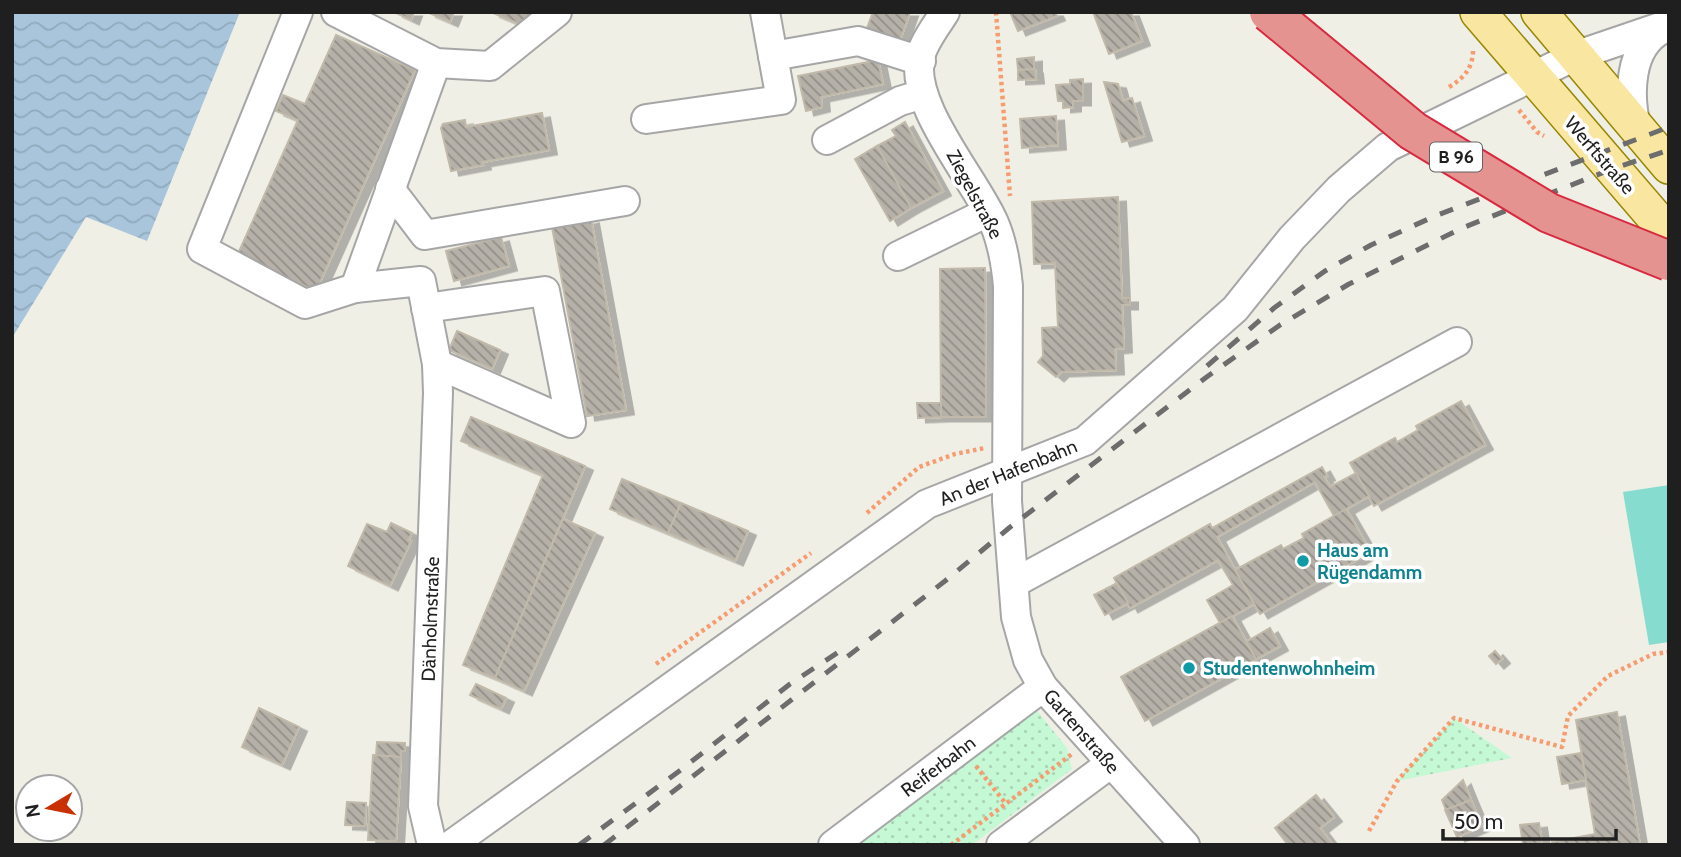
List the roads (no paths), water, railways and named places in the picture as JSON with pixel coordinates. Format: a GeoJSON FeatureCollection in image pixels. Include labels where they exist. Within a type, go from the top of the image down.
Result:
{"type":"FeatureCollection","features":[{"type":"Feature","properties":{"kind":"highway","name":"B 96"},"geometry":{"type":"LineString","coordinates":[[1269,12],[1413,131],[1549,213],[1669,261]]}},
{"type":"Feature","properties":{"kind":"main road","name":"Werftstraße"},"geometry":{"type":"LineString","coordinates":[[1478,12],[1669,234]]}},
{"type":"Feature","properties":{"kind":"main road"},"geometry":{"type":"LineString","coordinates":[[1539,12],[1669,166]]}},
{"type":"Feature","properties":{"kind":"street"},"geometry":{"type":"LineString","coordinates":[[298,12],[202,249],[305,304],[355,288],[421,281]]}},
{"type":"Feature","properties":{"kind":"street"},"geometry":{"type":"LineString","coordinates":[[336,12],[436,63],[490,66],[558,12]]}},
{"type":"Feature","properties":{"kind":"street"},"geometry":{"type":"LineString","coordinates":[[646,119],[781,100],[765,12]]}},
{"type":"Feature","properties":{"kind":"street","name":"Ziegelstraße"},"geometry":{"type":"LineString","coordinates":[[945,12],[920,55],[923,94],[938,127],[988,212],[1004,249],[1008,285],[1009,472]]}},
{"type":"Feature","properties":{"kind":"street"},"geometry":{"type":"LineString","coordinates":[[1637,130],[1632,110],[1632,93],[1641,49],[1654,33],[1669,25]]}},
{"type":"Feature","properties":{"kind":"street","name":"An der Hafenbahn"},"geometry":{"type":"LineString","coordinates":[[451,845],[927,504],[1085,441],[1235,309],[1292,238],[1339,189],[1388,147],[1575,56],[1669,25]]}},
{"type":"Feature","properties":{"kind":"street"},"geometry":{"type":"LineString","coordinates":[[773,56],[858,41],[921,61]]}},
{"type":"Feature","properties":{"kind":"street"},"geometry":{"type":"LineString","coordinates":[[355,288],[436,63]]}},
{"type":"Feature","properties":{"kind":"street"},"geometry":{"type":"LineString","coordinates":[[827,140],[900,101],[923,94]]}},
{"type":"Feature","properties":{"kind":"street"},"geometry":{"type":"LineString","coordinates":[[390,189],[425,235],[625,201]]}},
{"type":"Feature","properties":{"kind":"street"},"geometry":{"type":"LineString","coordinates":[[898,256],[988,212]]}},
{"type":"Feature","properties":{"kind":"street","name":"Dänholmstraße"},"geometry":{"type":"LineString","coordinates":[[425,235],[421,281],[437,363],[438,393],[423,806],[432,845]]}},
{"type":"Feature","properties":{"kind":"street"},"geometry":{"type":"LineString","coordinates":[[426,308],[545,291],[571,423],[437,363]]}},
{"type":"Feature","properties":{"kind":"street"},"geometry":{"type":"LineString","coordinates":[[1014,583],[1457,342]]}},
{"type":"Feature","properties":{"kind":"street","name":"Gartenstraße"},"geometry":{"type":"LineString","coordinates":[[1009,472],[1009,528],[1016,617],[1028,660],[1043,687],[1185,845]]}},
{"type":"Feature","properties":{"kind":"street","name":"Reiferbahn"},"geometry":{"type":"LineString","coordinates":[[833,845],[1043,687]]}},
{"type":"Feature","properties":{"kind":"street"},"geometry":{"type":"LineString","coordinates":[[1001,845],[1110,764]]}},
{"type":"Feature","properties":{"kind":"water"},"geometry":{"type":"Polygon","coordinates":[[[12,12],[240,12],[147,241],[86,217],[12,338],[12,12]]]}},
{"type":"Feature","properties":{"kind":"railway"},"geometry":{"type":"LineString","coordinates":[[1207,366],[1274,308],[1325,271],[1371,245],[1435,216],[1669,127]]}},
{"type":"Feature","properties":{"kind":"railway"},"geometry":{"type":"LineString","coordinates":[[604,845],[945,581],[1009,528],[1208,376],[1280,325],[1349,284],[1462,228],[1612,169],[1669,150]]}},
{"type":"Feature","properties":{"kind":"railway"},"geometry":{"type":"LineString","coordinates":[[579,845],[790,684],[843,649]]}},
{"type":"Feature","properties":{"kind":"place","name":"Haus am Rügendamm"},"geometry":{"type":"Point","coordinates":[1303,561]}},
{"type":"Feature","properties":{"kind":"place","name":"Studentenwohnheim"},"geometry":{"type":"Point","coordinates":[1189,668]}}]}
